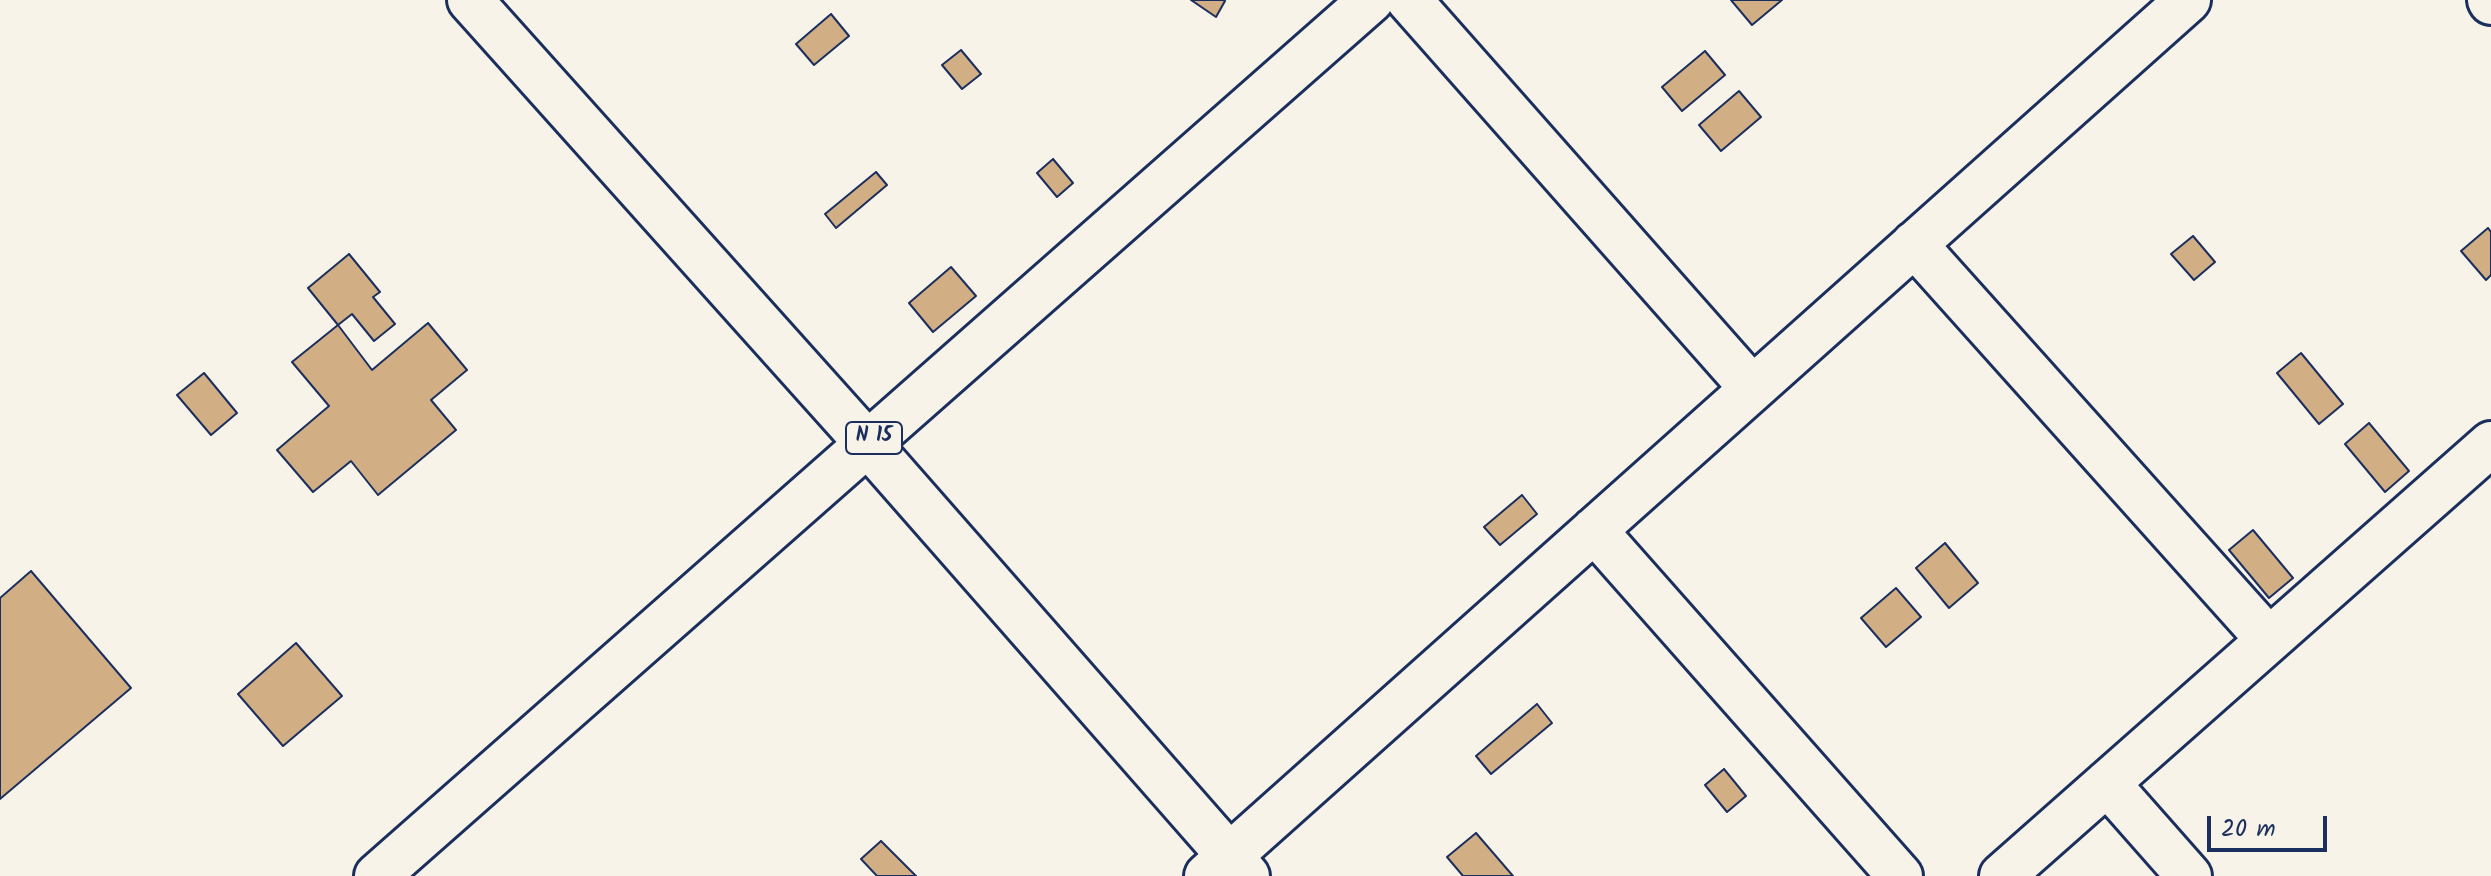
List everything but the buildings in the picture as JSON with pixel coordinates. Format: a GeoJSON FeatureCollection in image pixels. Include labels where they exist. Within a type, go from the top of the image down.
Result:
{"type":"FeatureCollection","features":[{"type":"Feature","properties":{"kind":"street"},"geometry":{"type":"LineString","coordinates":[[470,0],[868,444],[1228,869],[1594,530],[2188,0]]}},
{"type":"Feature","properties":{"kind":"street","name":"N 15"},"geometry":{"type":"LineString","coordinates":[[377,876],[1371,0]]}},
{"type":"Feature","properties":{"kind":"street"},"geometry":{"type":"LineString","coordinates":[[1409,0],[1752,388]]}},
{"type":"Feature","properties":{"kind":"street"},"geometry":{"type":"LineString","coordinates":[[1914,244],[2269,640]]}},
{"type":"Feature","properties":{"kind":"street"},"geometry":{"type":"LineString","coordinates":[[2002,876],[2491,444]]}},
{"type":"Feature","properties":{"kind":"street"},"geometry":{"type":"LineString","coordinates":[[1594,530],[1900,876]]}},
{"type":"Feature","properties":{"kind":"street"},"geometry":{"type":"LineString","coordinates":[[2107,783],[2189,876]]}}]}
